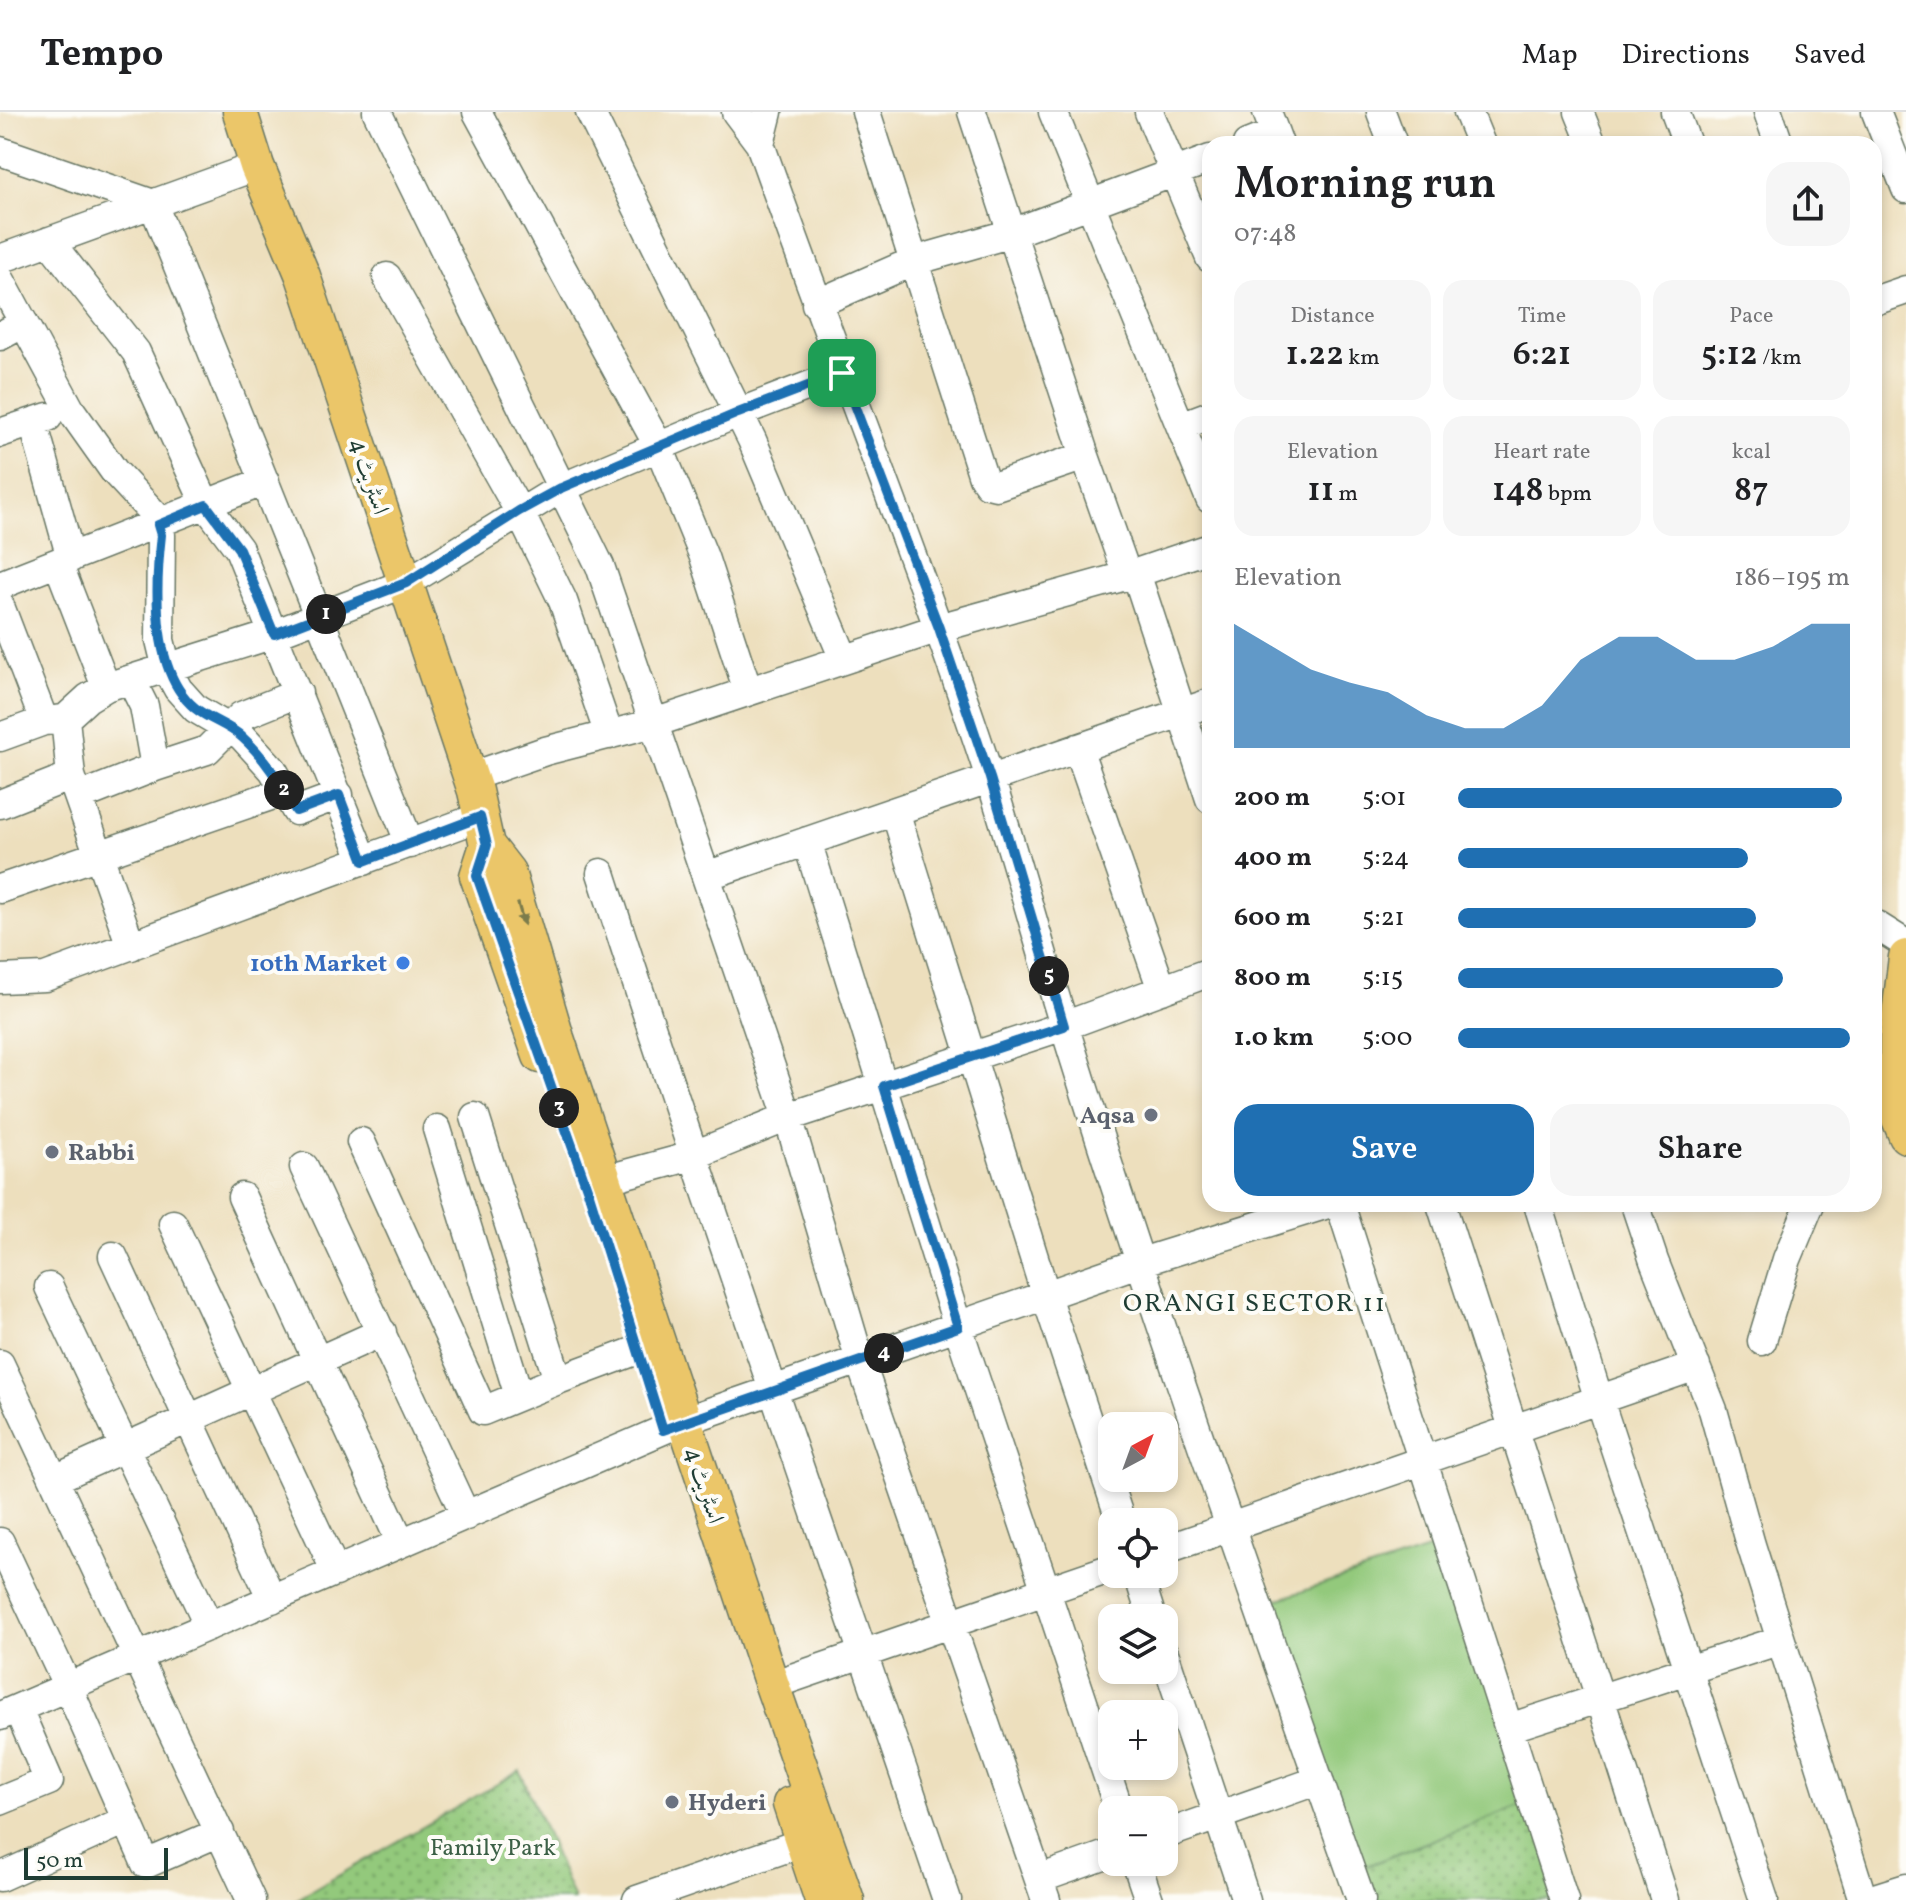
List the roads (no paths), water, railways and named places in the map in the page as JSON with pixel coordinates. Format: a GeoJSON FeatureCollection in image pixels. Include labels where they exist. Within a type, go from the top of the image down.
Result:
{"type":"FeatureCollection","features":[{"type":"Feature","properties":{"kind":"main road","name":"اسٹریٹ 4"},"geometry":{"type":"LineString","coordinates":[[240,112],[257,166],[303,276],[470,777],[484,831],[508,872],[557,1038],[604,1180],[674,1426],[814,1838],[847,1900]]}},
{"type":"Feature","properties":{"kind":"main road","name":"اسٹریٹ 4"},"geometry":{"type":"LineString","coordinates":[[484,831],[477,876],[589,1194],[638,1350],[674,1426],[772,1685],[814,1838],[822,1900]]}},
{"type":"Feature","properties":{"kind":"main road"},"geometry":{"type":"LineString","coordinates":[[1892,1119],[1897,1032],[1906,957]]}},
{"type":"Feature","properties":{"kind":"street"},"geometry":{"type":"LineString","coordinates":[[377,112],[600,566],[788,1117],[860,1361],[1042,1890],[1098,1860]]}},
{"type":"Feature","properties":{"kind":"street"},"geometry":{"type":"LineString","coordinates":[[477,112],[659,447],[704,557],[748,691]]}},
{"type":"Feature","properties":{"kind":"street"},"geometry":{"type":"LineString","coordinates":[[590,112],[752,440],[844,659]]}},
{"type":"Feature","properties":{"kind":"street"},"geometry":{"type":"LineString","coordinates":[[736,112],[760,144],[816,304],[939,628],[990,778],[1064,1026],[1141,1262],[1361,1900]]}},
{"type":"Feature","properties":{"kind":"street"},"geometry":{"type":"LineString","coordinates":[[760,144],[768,112]]}},
{"type":"Feature","properties":{"kind":"street"},"geometry":{"type":"LineString","coordinates":[[866,112],[983,477],[988,484],[996,486],[1085,456]]}},
{"type":"Feature","properties":{"kind":"street"},"geometry":{"type":"LineString","coordinates":[[972,112],[1085,456],[1132,574],[1202,774]]}},
{"type":"Feature","properties":{"kind":"street"},"geometry":{"type":"LineString","coordinates":[[1053,112],[1202,479]]}},
{"type":"Feature","properties":{"kind":"street"},"geometry":{"type":"LineString","coordinates":[[1149,112],[1202,239]]}},
{"type":"Feature","properties":{"kind":"street"},"geometry":{"type":"LineString","coordinates":[[1381,112],[1390,136]]}},
{"type":"Feature","properties":{"kind":"street"},"geometry":{"type":"LineString","coordinates":[[1468,112],[1478,136]]}},
{"type":"Feature","properties":{"kind":"street"},"geometry":{"type":"LineString","coordinates":[[1579,112],[1589,136]]}},
{"type":"Feature","properties":{"kind":"street"},"geometry":{"type":"LineString","coordinates":[[1675,112],[1684,136]]}},
{"type":"Feature","properties":{"kind":"street"},"geometry":{"type":"LineString","coordinates":[[1768,112],[1776,136]]}},
{"type":"Feature","properties":{"kind":"street"},"geometry":{"type":"LineString","coordinates":[[1876,112],[1906,189]]}},
{"type":"Feature","properties":{"kind":"street"},"geometry":{"type":"LineString","coordinates":[[0,151],[153,204],[410,844]]}},
{"type":"Feature","properties":{"kind":"street"},"geometry":{"type":"LineString","coordinates":[[816,304],[914,261],[1012,233],[1202,162]]}},
{"type":"Feature","properties":{"kind":"street"},"geometry":{"type":"LineString","coordinates":[[257,166],[1,261],[12,329],[114,471],[154,514],[161,535],[160,640],[167,669],[178,689],[196,709],[242,736],[273,770],[296,811],[339,795]]}},
{"type":"Feature","properties":{"kind":"street"},"geometry":{"type":"LineString","coordinates":[[49,241],[136,352],[206,505],[239,549],[364,861]]}},
{"type":"Feature","properties":{"kind":"street"},"geometry":{"type":"LineString","coordinates":[[387,277],[519,511],[563,601],[609,735]]}},
{"type":"Feature","properties":{"kind":"street"},"geometry":{"type":"LineString","coordinates":[[1882,298],[1906,290]]}},
{"type":"Feature","properties":{"kind":"street"},"geometry":{"type":"LineString","coordinates":[[0,737],[54,720],[88,698],[118,684],[274,634],[406,583],[561,488],[842,373]]}},
{"type":"Feature","properties":{"kind":"street"},"geometry":{"type":"LineString","coordinates":[[0,433],[70,409]]}},
{"type":"Feature","properties":{"kind":"street"},"geometry":{"type":"LineString","coordinates":[[1181,426],[1202,418]]}},
{"type":"Feature","properties":{"kind":"street"},"geometry":{"type":"LineString","coordinates":[[33,422],[65,561],[118,684],[144,706],[155,767]]}},
{"type":"Feature","properties":{"kind":"street"},"geometry":{"type":"LineString","coordinates":[[0,585],[265,481]]}},
{"type":"Feature","properties":{"kind":"street"},"geometry":{"type":"LineString","coordinates":[[470,777],[545,751],[654,723],[939,628],[1132,574],[1202,551]]}},
{"type":"Feature","properties":{"kind":"street"},"geometry":{"type":"LineString","coordinates":[[0,606],[9,655],[54,720],[131,946]]}},
{"type":"Feature","properties":{"kind":"street"},"geometry":{"type":"LineString","coordinates":[[0,804],[155,767],[207,750],[241,716],[298,693]]}},
{"type":"Feature","properties":{"kind":"street"},"geometry":{"type":"LineString","coordinates":[[706,876],[1202,706]]}},
{"type":"Feature","properties":{"kind":"street"},"geometry":{"type":"LineString","coordinates":[[1078,748],[1162,990]]}},
{"type":"Feature","properties":{"kind":"street"},"geometry":{"type":"LineString","coordinates":[[0,889],[285,791]]}},
{"type":"Feature","properties":{"kind":"street"},"geometry":{"type":"LineString","coordinates":[[895,811],[1046,1296],[1116,1508]]}},
{"type":"Feature","properties":{"kind":"street"},"geometry":{"type":"LineString","coordinates":[[0,979],[45,977],[410,844],[484,831]]}},
{"type":"Feature","properties":{"kind":"street"},"geometry":{"type":"LineString","coordinates":[[807,841],[958,1327],[1114,1796]]}},
{"type":"Feature","properties":{"kind":"street"},"geometry":{"type":"LineString","coordinates":[[601,873],[692,1156],[775,1390],[947,1900]]}},
{"type":"Feature","properties":{"kind":"street"},"geometry":{"type":"LineString","coordinates":[[1882,929],[1906,944]]}},
{"type":"Feature","properties":{"kind":"street"},"geometry":{"type":"LineString","coordinates":[[604,1180],[692,1156],[788,1117],[1064,1026],[1202,975]]}},
{"type":"Feature","properties":{"kind":"street"},"geometry":{"type":"LineString","coordinates":[[475,1117],[558,1380]]}},
{"type":"Feature","properties":{"kind":"street"},"geometry":{"type":"LineString","coordinates":[[437,1129],[519,1396]]}},
{"type":"Feature","properties":{"kind":"street"},"geometry":{"type":"LineString","coordinates":[[361,1142],[483,1411],[638,1350]]}},
{"type":"Feature","properties":{"kind":"street"},"geometry":{"type":"LineString","coordinates":[[304,1167],[466,1516]]}},
{"type":"Feature","properties":{"kind":"street"},"geometry":{"type":"LineString","coordinates":[[242,1197],[401,1543]]}},
{"type":"Feature","properties":{"kind":"street"},"geometry":{"type":"LineString","coordinates":[[0,1801],[49,1781],[9,1712],[674,1426],[1141,1262],[1302,1212]]}},
{"type":"Feature","properties":{"kind":"street"},"geometry":{"type":"LineString","coordinates":[[1343,1212],[1564,1900]]}},
{"type":"Feature","properties":{"kind":"street"},"geometry":{"type":"LineString","coordinates":[[1444,1212],[1665,1900]]}},
{"type":"Feature","properties":{"kind":"street"},"geometry":{"type":"LineString","coordinates":[[1540,1212],[1599,1400],[1764,1900]]}},
{"type":"Feature","properties":{"kind":"street"},"geometry":{"type":"LineString","coordinates":[[1638,1212],[1713,1410],[1781,1640],[1866,1900],[1906,1888]]}},
{"type":"Feature","properties":{"kind":"street"},"geometry":{"type":"LineString","coordinates":[[1762,1341],[1787,1259],[1807,1212]]}},
{"type":"Feature","properties":{"kind":"street"},"geometry":{"type":"LineString","coordinates":[[173,1224],[336,1572]]}},
{"type":"Feature","properties":{"kind":"street"},"geometry":{"type":"LineString","coordinates":[[113,1256],[272,1599]]}},
{"type":"Feature","properties":{"kind":"street"},"geometry":{"type":"LineString","coordinates":[[49,1287],[209,1626]]}},
{"type":"Feature","properties":{"kind":"street"},"geometry":{"type":"LineString","coordinates":[[55,1479],[382,1332]]}},
{"type":"Feature","properties":{"kind":"street"},"geometry":{"type":"LineString","coordinates":[[0,1364],[251,1900]]}},
{"type":"Feature","properties":{"kind":"street"},"geometry":{"type":"LineString","coordinates":[[1178,1545],[1696,1366]]}},
{"type":"Feature","properties":{"kind":"street"},"geometry":{"type":"LineString","coordinates":[[1,1546],[68,1687],[146,1864],[220,1832]]}},
{"type":"Feature","properties":{"kind":"street"},"geometry":{"type":"LineString","coordinates":[[772,1685],[1098,1573]]}},
{"type":"Feature","properties":{"kind":"street"},"geometry":{"type":"LineString","coordinates":[[1509,1728],[1781,1640]]}},
{"type":"Feature","properties":{"kind":"street"},"geometry":{"type":"LineString","coordinates":[[1174,1684],[1246,1900]]}},
{"type":"Feature","properties":{"kind":"street"},"geometry":{"type":"LineString","coordinates":[[1178,1830],[1319,1780]]}},
{"type":"Feature","properties":{"kind":"street"},"geometry":{"type":"LineString","coordinates":[[0,1877],[126,1820]]}},
{"type":"Feature","properties":{"kind":"street"},"geometry":{"type":"LineString","coordinates":[[646,1898],[685,1892],[814,1838]]}},
{"type":"Feature","properties":{"kind":"street"},"geometry":{"type":"LineString","coordinates":[[1141,1876],[1149,1900]]}},
{"type":"Feature","properties":{"kind":"place","name":"10th Market"},"geometry":{"type":"Point","coordinates":[403,963]}},
{"type":"Feature","properties":{"kind":"place","name":"Aqsa"},"geometry":{"type":"Point","coordinates":[1151,1115]}},
{"type":"Feature","properties":{"kind":"place","name":"Rabbi"},"geometry":{"type":"Point","coordinates":[52,1152]}},
{"type":"Feature","properties":{"kind":"place","name":"Hyderi"},"geometry":{"type":"Point","coordinates":[672,1802]}},
{"type":"Feature","properties":{"kind":"district","name":"ORANGI SECTOR 11"},"geometry":{"type":"Point","coordinates":[1255,1302]}},
{"type":"Feature","properties":{"kind":"park label","name":"Family Park"},"geometry":{"type":"Point","coordinates":[493,1847]}}]}
